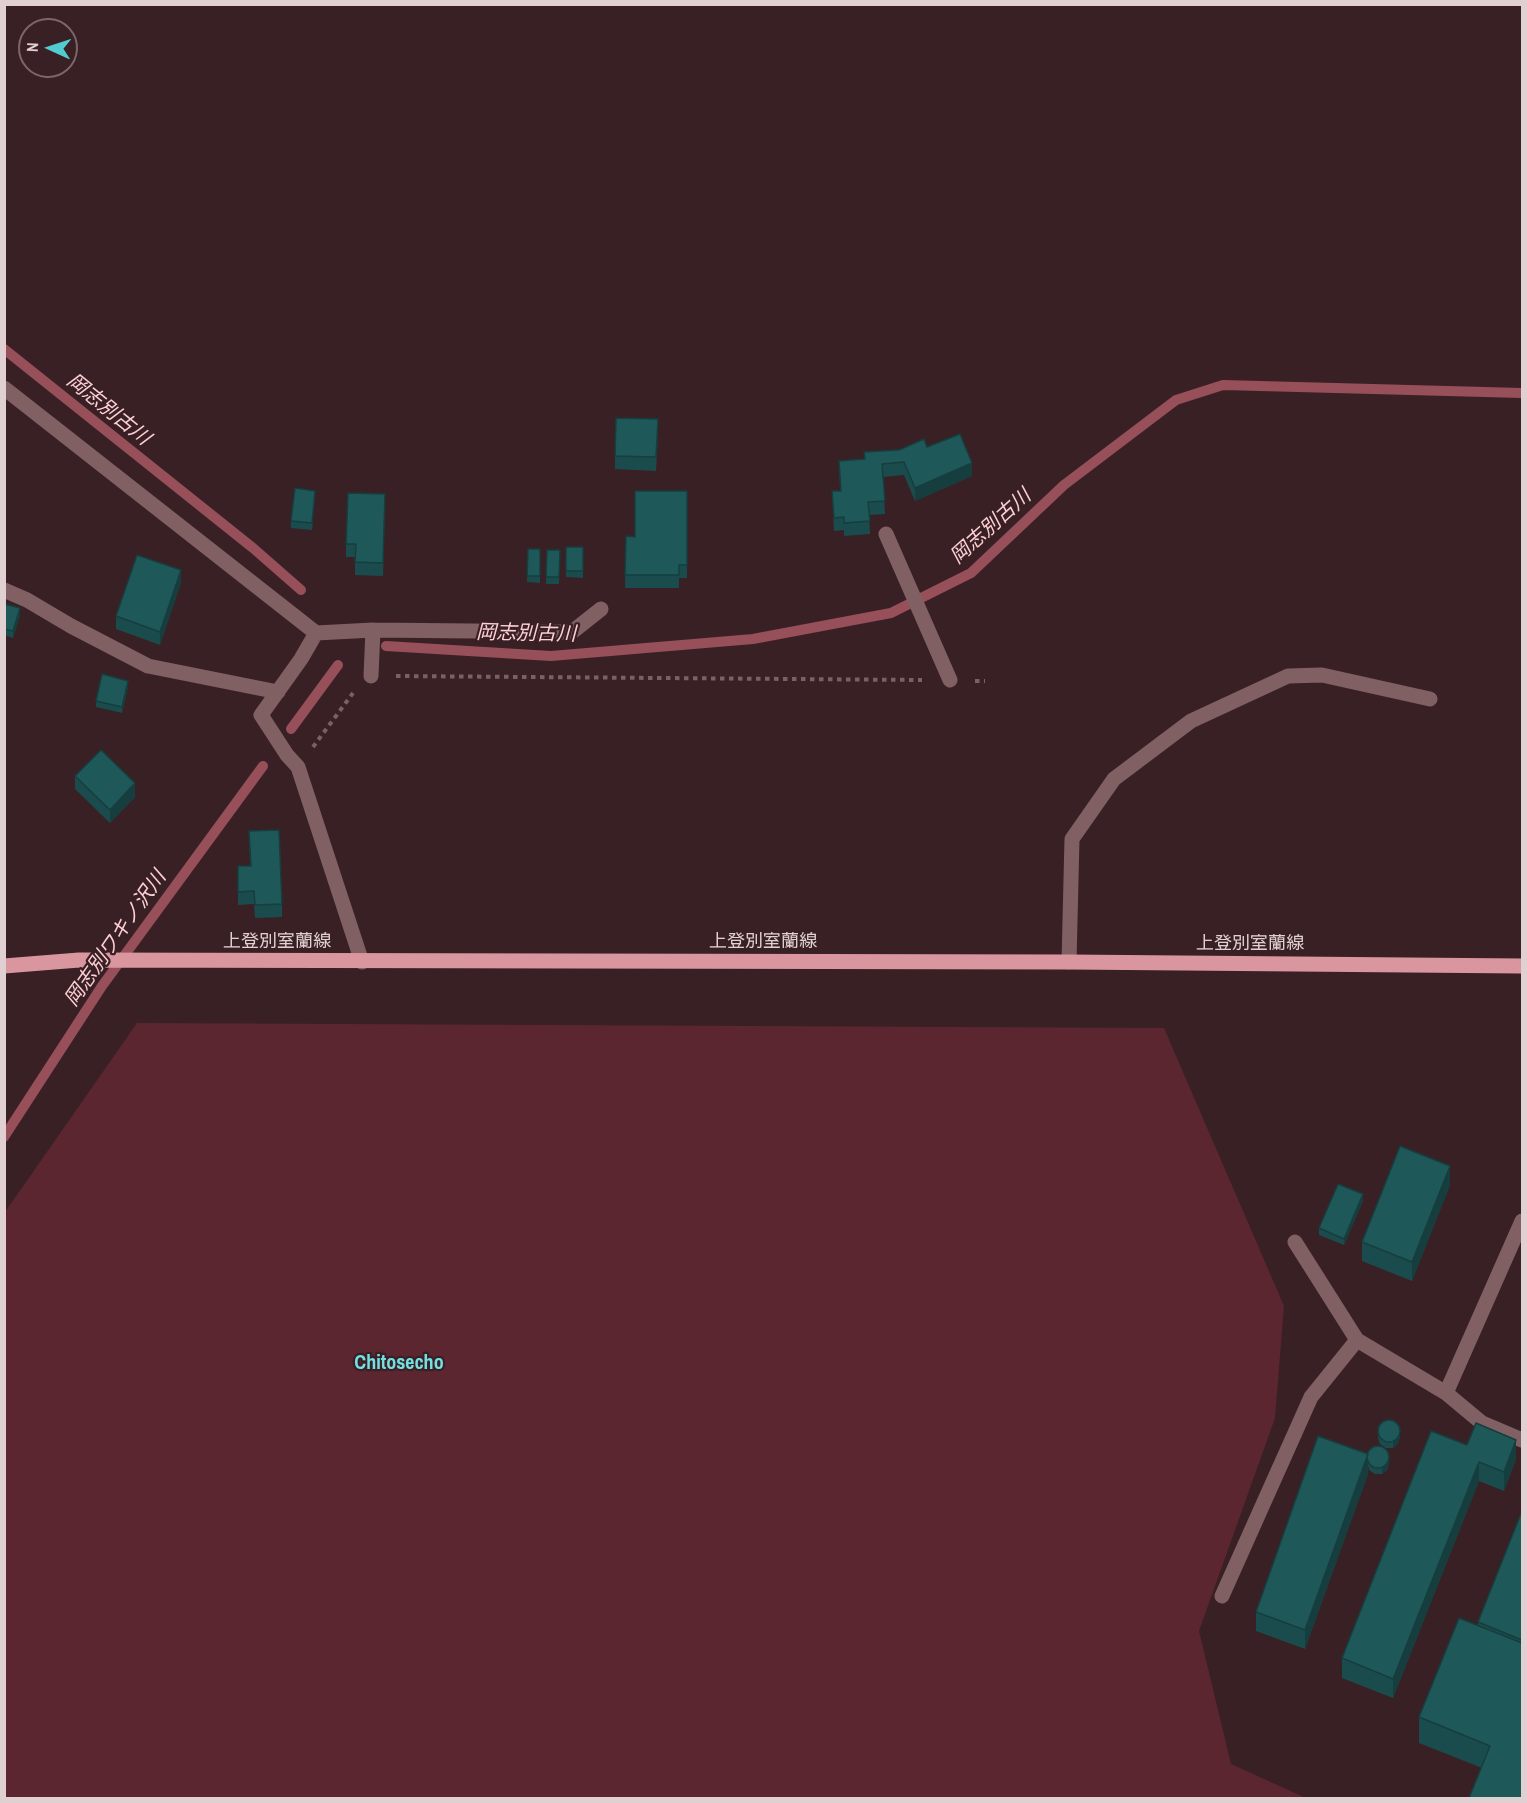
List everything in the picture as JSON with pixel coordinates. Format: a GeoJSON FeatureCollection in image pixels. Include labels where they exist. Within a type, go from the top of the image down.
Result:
{"type":"FeatureCollection","features":[{"type":"Feature","properties":{"kind":"main road","name":"上登別室蘭線"},"geometry":{"type":"LineString","coordinates":[[4,966],[79,960],[1070,962],[1522,966]]}},
{"type":"Feature","properties":{"kind":"street"},"geometry":{"type":"LineString","coordinates":[[4,388],[316,633],[373,630],[572,632],[601,609]]}},
{"type":"Feature","properties":{"kind":"street"},"geometry":{"type":"LineString","coordinates":[[886,534],[950,680]]}},
{"type":"Feature","properties":{"kind":"street"},"geometry":{"type":"LineString","coordinates":[[4,590],[27,600],[148,666],[278,692]]}},
{"type":"Feature","properties":{"kind":"street"},"geometry":{"type":"LineString","coordinates":[[371,676],[373,630]]}},
{"type":"Feature","properties":{"kind":"street"},"geometry":{"type":"LineString","coordinates":[[316,633],[261,715],[287,755],[298,767],[362,962]]}},
{"type":"Feature","properties":{"kind":"street"},"geometry":{"type":"LineString","coordinates":[[1070,962],[1072,839],[1114,779],[1191,722],[1288,676],[1322,675],[1430,699]]}},
{"type":"Feature","properties":{"kind":"street"},"geometry":{"type":"LineString","coordinates":[[1446,1393],[1522,1221]]}},
{"type":"Feature","properties":{"kind":"street"},"geometry":{"type":"LineString","coordinates":[[1295,1242],[1357,1340],[1446,1393],[1482,1423],[1522,1440]]}},
{"type":"Feature","properties":{"kind":"street"},"geometry":{"type":"LineString","coordinates":[[1222,1596],[1311,1397],[1357,1340]]}},
{"type":"Feature","properties":{"kind":"path"},"geometry":{"type":"LineString","coordinates":[[298,767],[361,683],[371,676],[985,681]]}},
{"type":"Feature","properties":{"kind":"shaded area"},"geometry":{"type":"Polygon","coordinates":[[[137,1023],[1164,1028],[1284,1306],[1275,1418],[1199,1631],[1231,1764],[1306,1798],[5,1798],[5,1212],[137,1023]]]}},
{"type":"Feature","properties":{"kind":"building"},"geometry":{"type":"Polygon","coordinates":[[[616,418],[658,419],[656,457],[615,456],[616,418]]]}},
{"type":"Feature","properties":{"kind":"building"},"geometry":{"type":"Polygon","coordinates":[[[960,434],[972,463],[915,488],[904,462],[882,464],[885,501],[868,502],[870,521],[844,523],[844,517],[834,518],[832,491],[841,491],[839,461],[865,459],[864,452],[899,450],[924,439],[927,447],[960,434]]]}},
{"type":"Feature","properties":{"kind":"building"},"geometry":{"type":"Polygon","coordinates":[[[295,488],[315,491],[312,523],[291,521],[295,488]]]}},
{"type":"Feature","properties":{"kind":"building"},"geometry":{"type":"Polygon","coordinates":[[[635,491],[687,491],[687,565],[679,565],[679,575],[625,575],[626,536],[635,537],[635,491]]]}},
{"type":"Feature","properties":{"kind":"building"},"geometry":{"type":"Polygon","coordinates":[[[348,493],[385,494],[383,563],[355,562],[356,544],[346,544],[348,493]]]}},
{"type":"Feature","properties":{"kind":"building"},"geometry":{"type":"Polygon","coordinates":[[[566,547],[583,547],[583,571],[566,571],[566,547]]]}},
{"type":"Feature","properties":{"kind":"building"},"geometry":{"type":"Polygon","coordinates":[[[528,549],[540,549],[540,576],[527,576],[528,549]]]}},
{"type":"Feature","properties":{"kind":"building"},"geometry":{"type":"Polygon","coordinates":[[[547,550],[560,550],[559,577],[546,577],[547,550]]]}},
{"type":"Feature","properties":{"kind":"building"},"geometry":{"type":"Polygon","coordinates":[[[137,555],[181,570],[160,632],[116,616],[137,555]]]}},
{"type":"Feature","properties":{"kind":"building"},"geometry":{"type":"Polygon","coordinates":[[[4,604],[20,608],[13,631],[4,629],[4,604]]]}},
{"type":"Feature","properties":{"kind":"building"},"geometry":{"type":"Polygon","coordinates":[[[102,674],[128,681],[122,707],[96,701],[102,674]]]}},
{"type":"Feature","properties":{"kind":"building"},"geometry":{"type":"Polygon","coordinates":[[[101,750],[135,783],[110,810],[75,776],[101,750]]]}},
{"type":"Feature","properties":{"kind":"building"},"geometry":{"type":"Polygon","coordinates":[[[279,830],[282,904],[255,905],[254,891],[238,892],[238,866],[251,866],[249,831],[279,830]]]}},
{"type":"Feature","properties":{"kind":"building"},"geometry":{"type":"Polygon","coordinates":[[[1400,1146],[1450,1166],[1412,1262],[1362,1242],[1400,1146]]]}},
{"type":"Feature","properties":{"kind":"building"},"geometry":{"type":"Polygon","coordinates":[[[1338,1184],[1363,1194],[1344,1239],[1319,1228],[1338,1184]]]}},
{"type":"Feature","properties":{"kind":"building"},"geometry":{"type":"Polygon","coordinates":[[[1389,1420],[1397,1423],[1400,1431],[1397,1439],[1389,1442],[1381,1439],[1378,1431],[1381,1423],[1389,1420]]]}},
{"type":"Feature","properties":{"kind":"building"},"geometry":{"type":"Polygon","coordinates":[[[1476,1423],[1516,1440],[1504,1472],[1479,1462],[1393,1679],[1342,1658],[1431,1431],[1467,1445],[1476,1423]]]}},
{"type":"Feature","properties":{"kind":"building"},"geometry":{"type":"Polygon","coordinates":[[[1318,1436],[1368,1454],[1305,1630],[1256,1612],[1318,1436]]]}},
{"type":"Feature","properties":{"kind":"building"},"geometry":{"type":"Polygon","coordinates":[[[1378,1446],[1386,1449],[1389,1457],[1386,1465],[1378,1468],[1370,1465],[1367,1457],[1370,1449],[1378,1446]]]}},
{"type":"Feature","properties":{"kind":"building"},"geometry":{"type":"Polygon","coordinates":[[[1522,1511],[1522,1640],[1478,1622],[1522,1511]]]}},
{"type":"Feature","properties":{"kind":"building"},"geometry":{"type":"Polygon","coordinates":[[[1459,1618],[1522,1643],[1522,1798],[1469,1798],[1490,1746],[1419,1717],[1459,1618]]]}},
{"type":"Feature","properties":{"kind":"waterway","name":"岡志別古川"},"geometry":{"type":"LineString","coordinates":[[4,349],[253,548],[301,590]]}},
{"type":"Feature","properties":{"kind":"waterway","name":"岡志別古川"},"geometry":{"type":"LineString","coordinates":[[386,646],[551,656],[753,639],[891,613],[971,573],[1064,485],[1176,400],[1223,385],[1522,393]]}},
{"type":"Feature","properties":{"kind":"waterway","name":"岡志別ワキノ沢川"},"geometry":{"type":"LineString","coordinates":[[291,729],[338,665]]}},
{"type":"Feature","properties":{"kind":"waterway","name":"岡志別ワキノ沢川"},"geometry":{"type":"LineString","coordinates":[[4,1137],[102,986],[263,766]]}},
{"type":"Feature","properties":{"kind":"district","name":"Chitosecho"},"geometry":{"type":"Point","coordinates":[399,1364]}}]}
